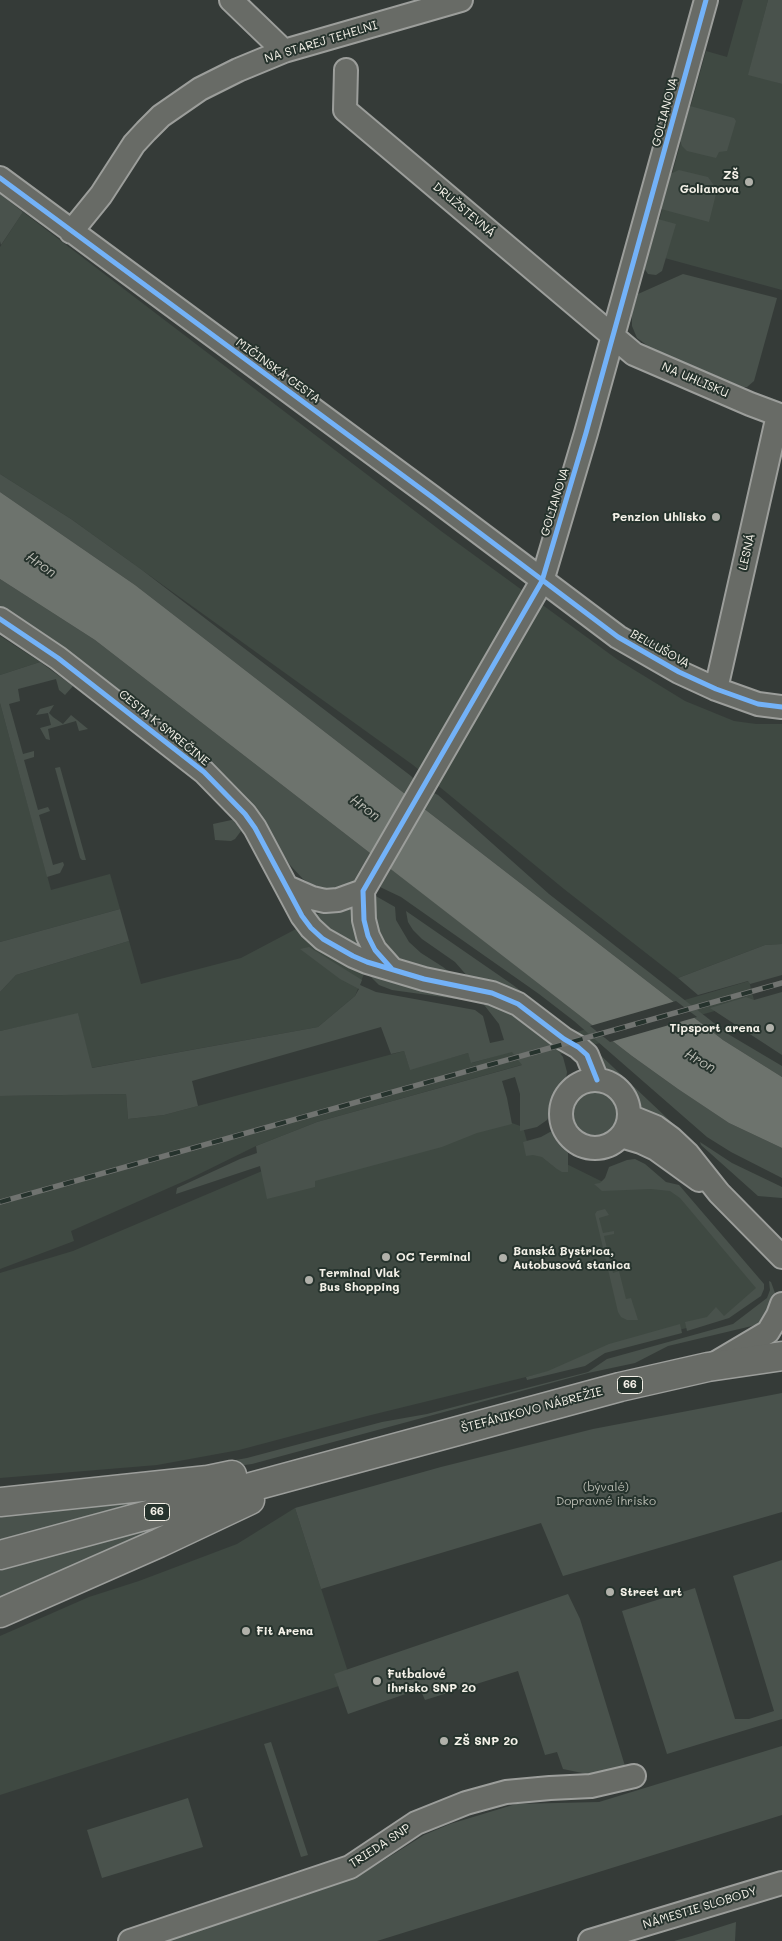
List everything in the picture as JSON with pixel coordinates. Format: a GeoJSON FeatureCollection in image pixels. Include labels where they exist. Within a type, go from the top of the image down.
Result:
{"type":"FeatureCollection","features":[{"type":"Feature","properties":{"kind":"main road","name":"ŠTEFÁNIKOVO NÁBREŽIE"},"geometry":{"type":"LineString","coordinates":[[314,1469],[620,1387],[708,1367],[782,1356]]}},
{"type":"Feature","properties":{"kind":"main road"},"geometry":{"type":"LineString","coordinates":[[0,1502],[208,1480],[275,1465],[314,1469]]}},
{"type":"Feature","properties":{"kind":"main road"},"geometry":{"type":"LineString","coordinates":[[0,1613],[159,1543],[314,1469]]}},
{"type":"Feature","properties":{"kind":"main road","name":"66"},"geometry":{"type":"LineString","coordinates":[[0,1555],[314,1469]]}},
{"type":"Feature","properties":{"kind":"street"},"geometry":{"type":"LineString","coordinates":[[231,0],[284,50]]}},
{"type":"Feature","properties":{"kind":"street","name":"NA STAREJ TEHELNI"},"geometry":{"type":"LineString","coordinates":[[71,232],[101,195],[134,144],[160,116],[200,89],[284,50],[461,0]]}},
{"type":"Feature","properties":{"kind":"street","name":"GOLIANOVA"},"geometry":{"type":"LineString","coordinates":[[366,884],[542,581],[613,336],[706,0]]}},
{"type":"Feature","properties":{"kind":"street","name":"DRUŽSTEVNÁ"},"geometry":{"type":"LineString","coordinates":[[346,70],[345,110],[613,336]]}},
{"type":"Feature","properties":{"kind":"street","name":"MIČINSKÁ CESTA"},"geometry":{"type":"LineString","coordinates":[[0,178],[432,497],[542,581]]}},
{"type":"Feature","properties":{"kind":"street","name":"NA UHLISKU"},"geometry":{"type":"LineString","coordinates":[[613,336],[634,354],[780,415]]}},
{"type":"Feature","properties":{"kind":"street","name":"LESNÁ"},"geometry":{"type":"LineString","coordinates":[[716,689],[780,415]]}},
{"type":"Feature","properties":{"kind":"street","name":"BELLUŠOVA"},"geometry":{"type":"LineString","coordinates":[[542,581],[618,637],[679,672],[716,689],[758,704],[782,706]]}},
{"type":"Feature","properties":{"kind":"street","name":"CESTA K SMREČINE"},"geometry":{"type":"LineString","coordinates":[[0,619],[58,658],[204,772],[245,814],[255,828],[302,916],[311,928],[323,938],[353,956],[424,979],[492,992],[518,1004],[564,1039],[578,1047],[587,1056],[588,1082]]}},
{"type":"Feature","properties":{"kind":"street"},"geometry":{"type":"LineString","coordinates":[[287,887],[312,898],[325,901],[338,900],[366,884]]}},
{"type":"Feature","properties":{"kind":"street"},"geometry":{"type":"LineString","coordinates":[[366,884],[364,920],[368,936],[375,950],[391,968]]}},
{"type":"Feature","properties":{"kind":"street"},"geometry":{"type":"LineString","coordinates":[[588,1082],[608,1083],[623,1094],[627,1102],[625,1126],[604,1147],[593,1148],[584,1146],[566,1131],[561,1119],[562,1106],[567,1094],[588,1082]]}},
{"type":"Feature","properties":{"kind":"street"},"geometry":{"type":"LineString","coordinates":[[625,1126],[641,1142],[656,1149],[719,1193],[780,1254],[782,1276]]}},
{"type":"Feature","properties":{"kind":"street"},"geometry":{"type":"LineString","coordinates":[[708,1367],[768,1332],[782,1304]]}},
{"type":"Feature","properties":{"kind":"street","name":"TRIEDA SNP"},"geometry":{"type":"LineString","coordinates":[[130,1941],[350,1867],[416,1823],[466,1803],[506,1792],[591,1786],[634,1776]]}},
{"type":"Feature","properties":{"kind":"street","name":"NÁMESTIE SLOBODY"},"geometry":{"type":"LineString","coordinates":[[590,1941],[782,1884]]}},
{"type":"Feature","properties":{"kind":"shaded area"},"geometry":{"type":"Polygon","coordinates":[[[743,0],[768,0],[749,74],[782,84],[782,290],[650,254],[706,51],[727,57],[743,0]]]}},
{"type":"Feature","properties":{"kind":"shaded area"},"geometry":{"type":"Polygon","coordinates":[[[23,212],[441,531],[618,660],[685,701],[734,721],[756,724],[782,724],[782,944],[765,945],[678,978],[564,889],[413,765],[71,519],[0,474],[0,247],[23,212]]]}},
{"type":"Feature","properties":{"kind":"shaded area"},"geometry":{"type":"Polygon","coordinates":[[[0,636],[40,662],[0,675],[0,636]]]}},
{"type":"Feature","properties":{"kind":"shaded area"},"geometry":{"type":"Polygon","coordinates":[[[0,703],[51,890],[110,874],[120,909],[0,942],[0,703]]]}},
{"type":"Feature","properties":{"kind":"shaded area"},"geometry":{"type":"Polygon","coordinates":[[[296,929],[324,951],[364,974],[355,996],[318,1027],[91,1068],[78,1014],[0,1031],[0,992],[16,975],[129,941],[141,984],[241,958],[296,929]]]}},
{"type":"Feature","properties":{"kind":"shaded area"},"geometry":{"type":"Polygon","coordinates":[[[749,981],[754,1000],[317,1122],[256,1146],[189,1179],[71,1231],[74,1241],[0,1269],[0,1096],[126,1094],[128,1119],[164,1115],[404,1051],[410,1069],[468,1053],[472,1063],[749,981]]]}},
{"type":"Feature","properties":{"kind":"shaded area"},"geometry":{"type":"Polygon","coordinates":[[[509,1122],[523,1127],[528,1145],[609,1185],[671,1186],[761,1288],[728,1317],[603,1350],[579,1364],[367,1416],[239,1450],[157,1465],[0,1478],[0,1273],[73,1251],[300,1155],[509,1122]]]}},
{"type":"Feature","properties":{"kind":"shaded area"},"geometry":{"type":"Polygon","coordinates":[[[295,1508],[347,1669],[342,1685],[0,1795],[0,1636],[89,1597],[139,1581],[237,1544],[295,1508]]]}},
{"type":"Feature","properties":{"kind":"green space"},"geometry":{"type":"Polygon","coordinates":[[[768,0],[782,0],[782,84],[748,75],[768,0]]]}},
{"type":"Feature","properties":{"kind":"green space"},"geometry":{"type":"Polygon","coordinates":[[[690,106],[734,118],[736,121],[727,151],[719,152],[716,158],[687,151],[682,146],[680,141],[690,106]]]}},
{"type":"Feature","properties":{"kind":"green space"},"geometry":{"type":"Polygon","coordinates":[[[679,170],[708,177],[717,190],[709,222],[661,209],[670,174],[679,170]]]}},
{"type":"Feature","properties":{"kind":"green space"},"geometry":{"type":"Polygon","coordinates":[[[0,194],[23,212],[1,245],[0,241],[0,194]]]}},
{"type":"Feature","properties":{"kind":"green space"},"geometry":{"type":"Polygon","coordinates":[[[658,219],[676,224],[662,271],[656,275],[648,274],[644,268],[658,219]]]}},
{"type":"Feature","properties":{"kind":"green space"},"geometry":{"type":"Polygon","coordinates":[[[683,274],[777,298],[754,381],[747,387],[652,349],[637,338],[632,326],[632,313],[638,294],[683,274]]]}},
{"type":"Feature","properties":{"kind":"green space"},"geometry":{"type":"Polygon","coordinates":[[[0,474],[71,519],[142,570],[411,776],[421,787],[438,795],[549,894],[728,1034],[782,1066],[782,1077],[723,1040],[135,585],[0,492],[0,474]]]}},
{"type":"Feature","properties":{"kind":"green space"},"geometry":{"type":"Polygon","coordinates":[[[0,579],[95,640],[370,853],[353,882],[337,890],[321,890],[303,879],[290,865],[254,811],[0,609],[0,579]]]}},
{"type":"Feature","properties":{"kind":"green space"},"geometry":{"type":"Polygon","coordinates":[[[40,662],[73,686],[65,695],[59,690],[56,679],[18,689],[20,701],[9,704],[23,754],[34,751],[34,757],[24,760],[38,810],[48,807],[50,811],[39,815],[53,865],[63,862],[64,865],[60,873],[47,877],[0,703],[0,675],[40,662]]]}},
{"type":"Feature","properties":{"kind":"green space"},"geometry":{"type":"Polygon","coordinates":[[[54,705],[49,713],[53,717],[63,724],[71,715],[88,729],[79,731],[76,721],[48,729],[50,740],[46,739],[40,728],[51,725],[48,713],[36,715],[40,709],[54,705]]]}},
{"type":"Feature","properties":{"kind":"green space"},"geometry":{"type":"Polygon","coordinates":[[[60,767],[86,860],[80,858],[55,768],[60,767]]]}},
{"type":"Feature","properties":{"kind":"green space"},"geometry":{"type":"Polygon","coordinates":[[[236,819],[241,831],[235,839],[231,841],[215,840],[213,824],[236,819]]]}},
{"type":"Feature","properties":{"kind":"green space"},"geometry":{"type":"Polygon","coordinates":[[[390,868],[632,1056],[678,1089],[729,1123],[782,1148],[782,1178],[731,1152],[707,1137],[574,1021],[539,994],[401,897],[380,887],[390,868]]]}},
{"type":"Feature","properties":{"kind":"green space"},"geometry":{"type":"Polygon","coordinates":[[[374,895],[395,907],[396,920],[409,942],[421,953],[452,974],[402,963],[390,954],[375,928],[374,895]]]}},
{"type":"Feature","properties":{"kind":"green space"},"geometry":{"type":"Polygon","coordinates":[[[352,907],[361,947],[332,931],[316,918],[317,914],[352,907]]]}},
{"type":"Feature","properties":{"kind":"green space"},"geometry":{"type":"Polygon","coordinates":[[[120,909],[129,941],[16,975],[0,992],[0,942],[120,909]]]}},
{"type":"Feature","properties":{"kind":"green space"},"geometry":{"type":"Polygon","coordinates":[[[406,911],[513,985],[562,1022],[595,1050],[685,1135],[690,1145],[636,1107],[629,1091],[617,1078],[608,1075],[469,978],[455,962],[422,939],[413,930],[408,922],[406,911]]]}},
{"type":"Feature","properties":{"kind":"green space"},"geometry":{"type":"Polygon","coordinates":[[[782,944],[782,975],[750,984],[748,981],[698,995],[678,978],[765,945],[782,944]]]}},
{"type":"Feature","properties":{"kind":"green space"},"geometry":{"type":"Polygon","coordinates":[[[309,947],[362,980],[360,985],[376,992],[475,1010],[483,1016],[490,1043],[504,1040],[499,1024],[481,1001],[483,999],[506,1010],[550,1041],[563,1057],[567,1072],[565,1084],[547,1120],[537,1127],[520,1131],[520,1094],[515,1077],[502,1081],[512,1124],[477,1133],[442,1147],[315,1181],[315,1187],[267,1199],[260,1166],[176,1194],[177,1188],[257,1153],[256,1146],[317,1122],[522,1065],[512,1052],[471,1063],[468,1053],[410,1070],[404,1051],[391,1054],[381,1027],[192,1081],[198,1106],[164,1115],[128,1119],[126,1094],[0,1096],[0,1031],[78,1013],[92,1068],[318,1027],[355,996],[359,989],[340,979],[300,949],[309,947]]]}},
{"type":"Feature","properties":{"kind":"green space"},"geometry":{"type":"Polygon","coordinates":[[[369,975],[400,984],[462,993],[471,1001],[392,990],[379,985],[369,975]]]}},
{"type":"Feature","properties":{"kind":"green space"},"geometry":{"type":"Polygon","coordinates":[[[782,992],[782,1055],[710,1008],[746,997],[754,1000],[782,992]]]}},
{"type":"Feature","properties":{"kind":"green space"},"geometry":{"type":"Polygon","coordinates":[[[595,1091],[608,1095],[614,1101],[618,1114],[614,1127],[608,1133],[595,1137],[582,1133],[576,1127],[572,1114],[576,1101],[582,1095],[595,1091]]]}},
{"type":"Feature","properties":{"kind":"green space"},"geometry":{"type":"Polygon","coordinates":[[[550,1132],[558,1133],[565,1146],[568,1153],[568,1172],[562,1172],[542,1157],[526,1156],[523,1142],[541,1137],[550,1132]]]}},
{"type":"Feature","properties":{"kind":"green space"},"geometry":{"type":"Polygon","coordinates":[[[700,1142],[732,1163],[782,1187],[782,1198],[758,1196],[701,1145],[700,1142]]]}},
{"type":"Feature","properties":{"kind":"green space"},"geometry":{"type":"Polygon","coordinates":[[[635,1159],[645,1164],[666,1182],[679,1185],[764,1284],[761,1296],[729,1318],[687,1331],[685,1322],[707,1317],[716,1307],[724,1316],[756,1288],[680,1198],[670,1191],[651,1189],[602,1191],[594,1184],[600,1183],[605,1178],[609,1167],[635,1159]]]}},
{"type":"Feature","properties":{"kind":"green space"},"geometry":{"type":"Polygon","coordinates":[[[605,1209],[609,1215],[599,1218],[603,1233],[614,1231],[614,1234],[604,1236],[613,1273],[619,1271],[626,1299],[631,1298],[638,1320],[627,1320],[621,1317],[618,1312],[595,1214],[597,1211],[605,1209]]]}},
{"type":"Feature","properties":{"kind":"green space"},"geometry":{"type":"Polygon","coordinates":[[[769,1281],[775,1293],[774,1305],[769,1316],[756,1325],[668,1346],[635,1363],[588,1373],[252,1464],[168,1472],[247,1458],[382,1422],[427,1414],[588,1372],[607,1359],[733,1324],[767,1298],[770,1290],[769,1281]]]}},
{"type":"Feature","properties":{"kind":"green space"},"geometry":{"type":"Polygon","coordinates":[[[680,1324],[682,1333],[605,1353],[585,1366],[527,1380],[526,1377],[548,1371],[609,1344],[680,1324]]]}},
{"type":"Feature","properties":{"kind":"green space","name":"(bývalé) Dopravné ihrisko"},"geometry":{"type":"Polygon","coordinates":[[[782,1393],[782,1512],[563,1576],[541,1523],[321,1589],[295,1508],[441,1467],[593,1429],[782,1393]]]}},
{"type":"Feature","properties":{"kind":"green space"},"geometry":{"type":"Polygon","coordinates":[[[172,1493],[0,1541],[0,1512],[172,1493]]]}},
{"type":"Feature","properties":{"kind":"green space"},"geometry":{"type":"Polygon","coordinates":[[[184,1518],[0,1604],[0,1571],[184,1518]]]}},
{"type":"Feature","properties":{"kind":"green space"},"geometry":{"type":"Polygon","coordinates":[[[782,1560],[782,1719],[667,1754],[622,1611],[695,1588],[735,1719],[749,1719],[774,1711],[733,1576],[782,1560]]]}},
{"type":"Feature","properties":{"kind":"green space"},"geometry":{"type":"Polygon","coordinates":[[[568,1594],[580,1619],[625,1766],[592,1775],[563,1769],[557,1752],[545,1755],[518,1671],[425,1700],[420,1689],[348,1714],[334,1674],[568,1594]]]}},
{"type":"Feature","properties":{"kind":"green space"},"geometry":{"type":"Polygon","coordinates":[[[271,1742],[308,1855],[301,1857],[264,1744],[271,1742]]]}},
{"type":"Feature","properties":{"kind":"green space"},"geometry":{"type":"Polygon","coordinates":[[[782,1746],[782,1815],[377,1941],[130,1941],[299,1896],[359,1876],[424,1835],[450,1824],[516,1804],[599,1802],[782,1746]]]}},
{"type":"Feature","properties":{"kind":"green space"},"geometry":{"type":"Polygon","coordinates":[[[188,1798],[203,1847],[102,1878],[87,1830],[188,1798]]]}},
{"type":"Feature","properties":{"kind":"green space"},"geometry":{"type":"Polygon","coordinates":[[[736,1922],[735,1941],[674,1941],[692,1936],[736,1922]]]}},
{"type":"Feature","properties":{"kind":"water","name":"Hron"},"geometry":{"type":"Polygon","coordinates":[[[0,492],[135,585],[723,1040],[782,1077],[782,1148],[729,1123],[632,1056],[95,640],[0,579],[0,492]]]}},
{"type":"Feature","properties":{"kind":"pier"},"geometry":{"type":"Polygon","coordinates":[[[676,1001],[697,1017],[610,1042],[590,1026],[676,1001]]]}},
{"type":"Feature","properties":{"kind":"railway"},"geometry":{"type":"LineString","coordinates":[[0,1202],[782,983]]}},
{"type":"Feature","properties":{"kind":"cycle path"},"geometry":{"type":"LineString","coordinates":[[391,968],[375,950],[368,936],[364,920],[363,891],[542,581],[586,433],[706,0]]}},
{"type":"Feature","properties":{"kind":"cycle path"},"geometry":{"type":"LineString","coordinates":[[0,178],[618,637],[679,672],[716,689],[758,704],[782,707]]}},
{"type":"Feature","properties":{"kind":"cycle path"},"geometry":{"type":"LineString","coordinates":[[0,619],[58,658],[204,772],[245,814],[255,828],[302,916],[323,939],[367,962],[424,979],[492,993],[518,1004],[587,1055],[597,1080]]}},
{"type":"Feature","properties":{"kind":"place","name":"ZŠ Golianova"},"geometry":{"type":"Point","coordinates":[749,182]}},
{"type":"Feature","properties":{"kind":"place","name":"Penzion Uhlisko"},"geometry":{"type":"Point","coordinates":[716,517]}},
{"type":"Feature","properties":{"kind":"place","name":"Tipsport arena"},"geometry":{"type":"Point","coordinates":[770,1028]}},
{"type":"Feature","properties":{"kind":"place","name":"OC Terminal"},"geometry":{"type":"Point","coordinates":[386,1257]}},
{"type":"Feature","properties":{"kind":"place","name":"Banská Bystrica, Autobusová stanica"},"geometry":{"type":"Point","coordinates":[503,1258]}},
{"type":"Feature","properties":{"kind":"place","name":"Terminal Vlak Bus Shopping"},"geometry":{"type":"Point","coordinates":[309,1280]}},
{"type":"Feature","properties":{"kind":"place","name":"Street art"},"geometry":{"type":"Point","coordinates":[610,1592]}},
{"type":"Feature","properties":{"kind":"place","name":"Fit Arena"},"geometry":{"type":"Point","coordinates":[246,1631]}},
{"type":"Feature","properties":{"kind":"place","name":"Futbalové ihrisko SNP 20"},"geometry":{"type":"Point","coordinates":[377,1681]}},
{"type":"Feature","properties":{"kind":"place","name":"ZŠ SNP 20"},"geometry":{"type":"Point","coordinates":[444,1741]}}]}
